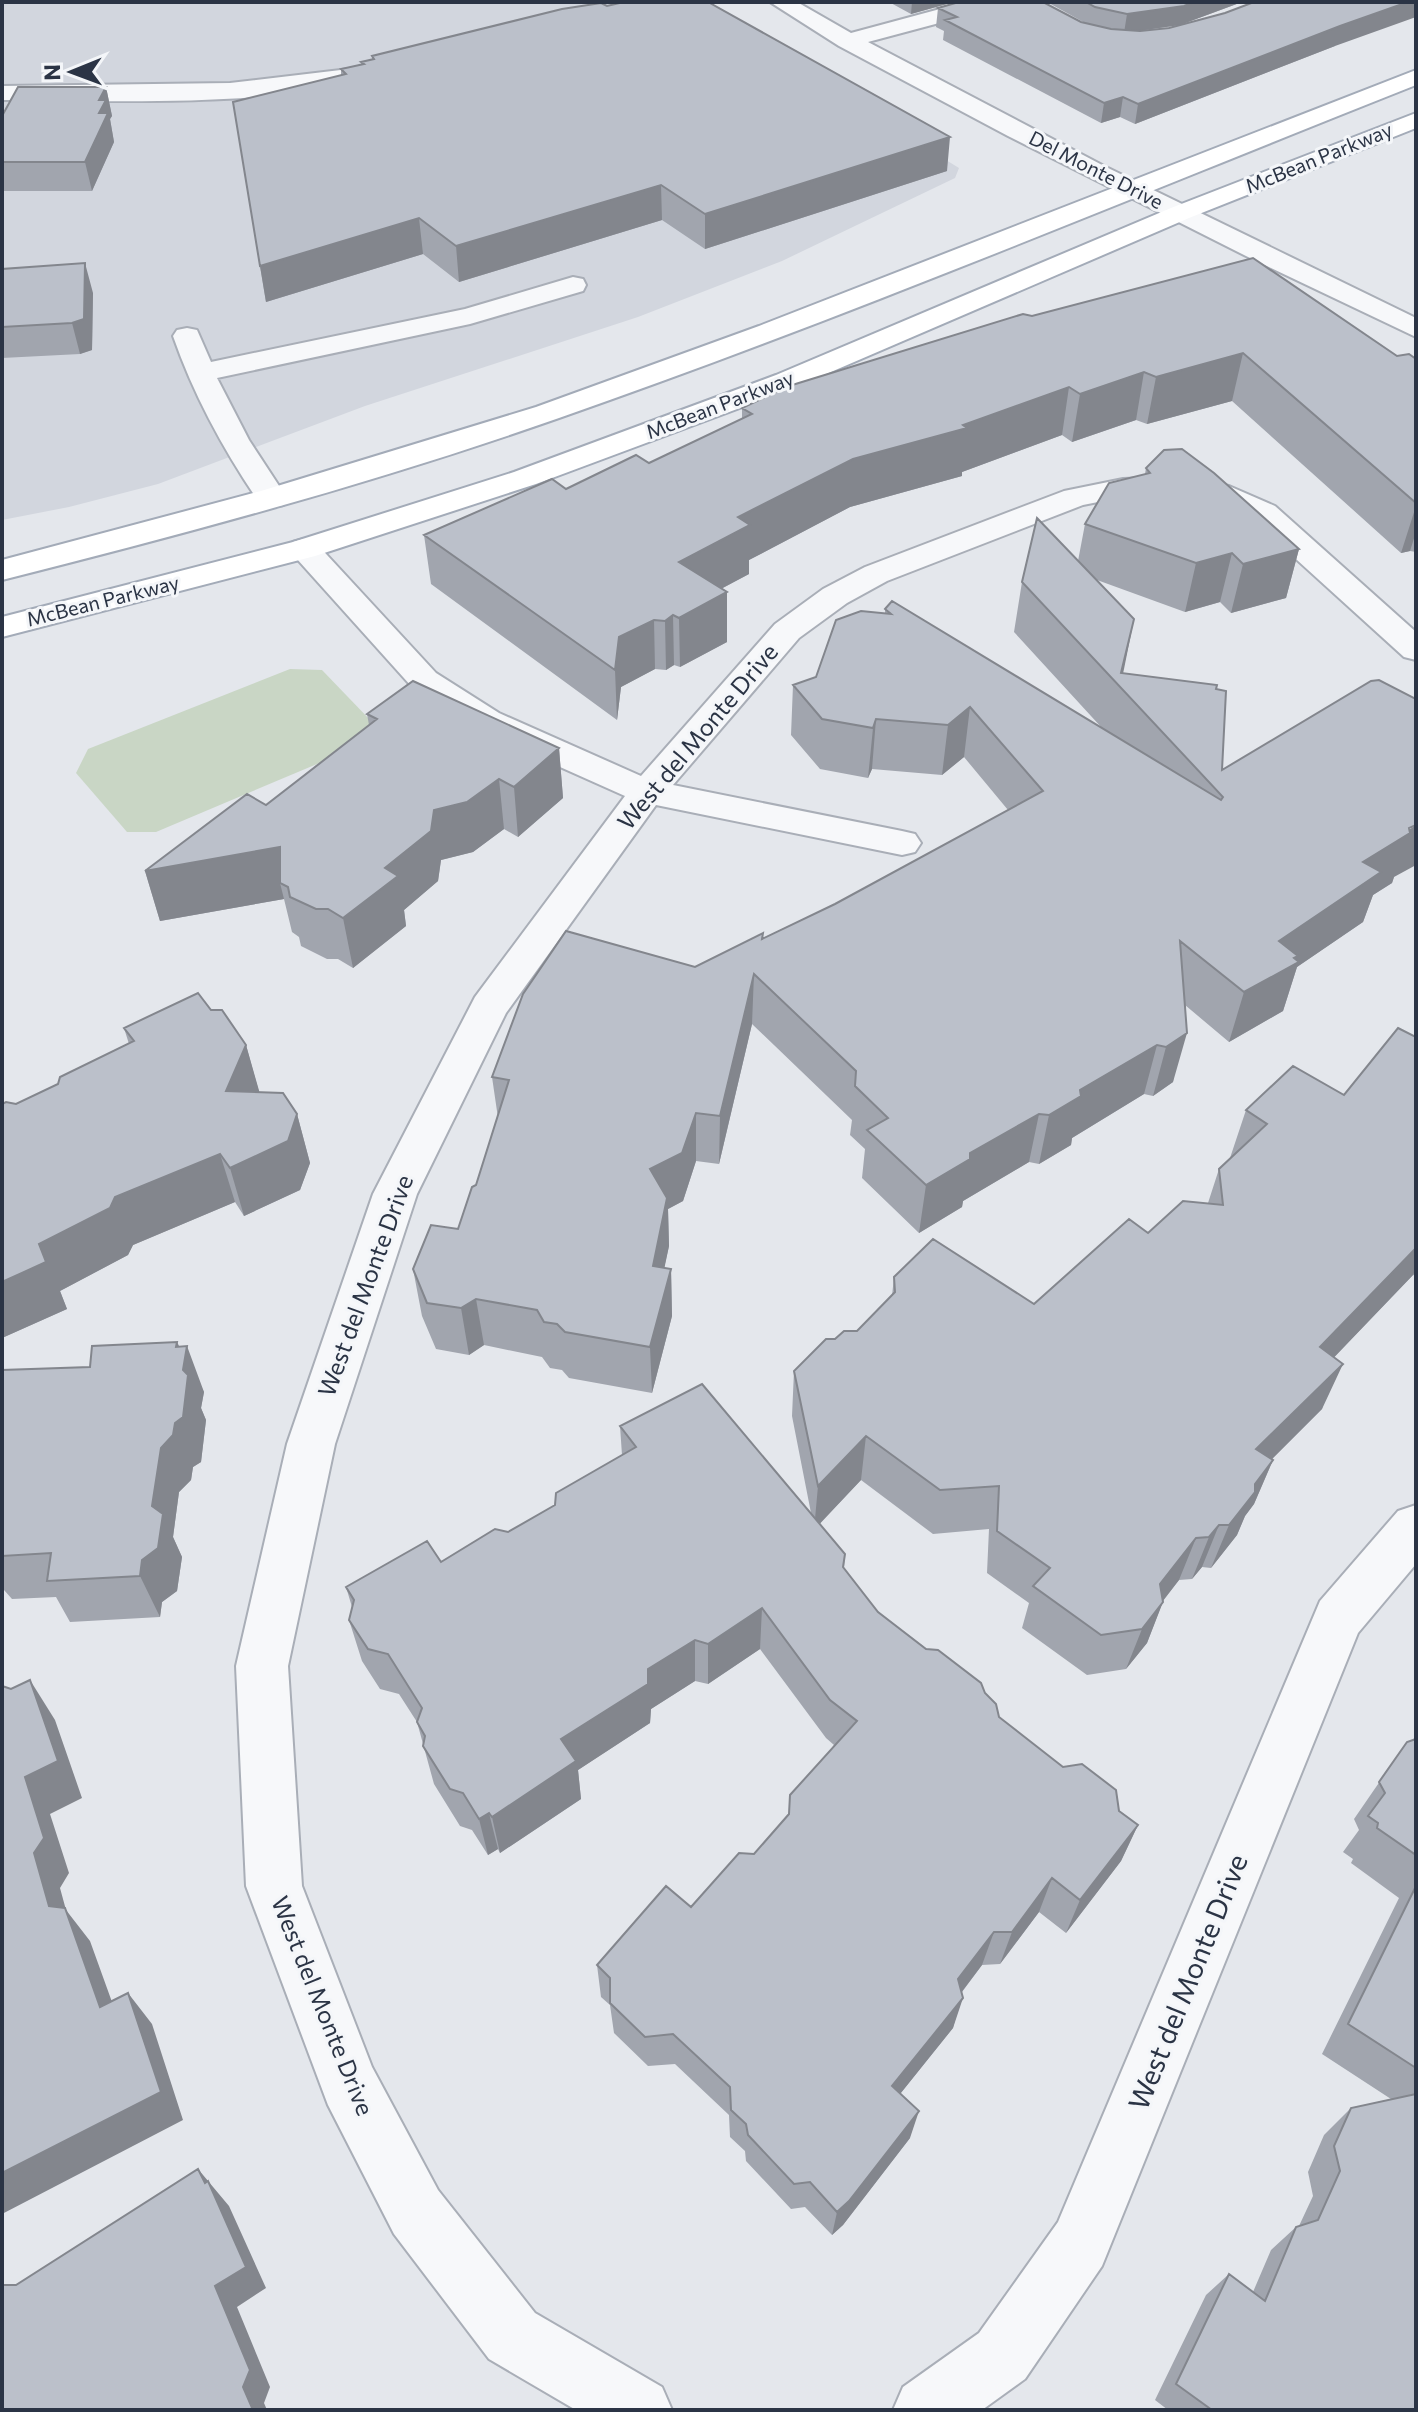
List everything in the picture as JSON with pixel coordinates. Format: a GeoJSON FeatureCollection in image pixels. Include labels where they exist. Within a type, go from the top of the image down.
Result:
{"type":"FeatureCollection","features":[{"type":"Feature","properties":{"kind":"main road","name":"McBean Parkway"},"geometry":{"type":"LineString","coordinates":[[2,570],[272,498],[546,413],[769,332],[1416,77]]}},
{"type":"Feature","properties":{"kind":"main road","name":"McBean Parkway"},"geometry":{"type":"LineString","coordinates":[[2,627],[304,549],[525,478],[786,381],[1180,213],[1416,120]]}},
{"type":"Feature","properties":{"kind":"street","name":"Del Monte Drive"},"geometry":{"type":"LineString","coordinates":[[781,2],[847,41],[1130,189],[1416,329]]}},
{"type":"Feature","properties":{"kind":"street"},"geometry":{"type":"LineString","coordinates":[[847,41],[991,2]]}},
{"type":"Feature","properties":{"kind":"street"},"geometry":{"type":"LineString","coordinates":[[2,93],[116,94],[259,89],[382,71]]}},
{"type":"Feature","properties":{"kind":"street"},"geometry":{"type":"LineString","coordinates":[[199,373],[470,316],[573,285]]}},
{"type":"Feature","properties":{"kind":"street"},"geometry":{"type":"LineString","coordinates":[[187,336],[199,373],[238,450],[272,498]]}},
{"type":"Feature","properties":{"kind":"street","name":"West del Monte Drive"},"geometry":{"type":"LineString","coordinates":[[639,2410],[512,2336],[416,2212],[349,2084],[274,1886],[262,1666],[311,1444],[395,1194],[489,1007],[647,792],[787,631],[835,596],[876,574],[1075,498],[1123,488],[1172,486],[1218,493],[1264,513],[1407,631]]}},
{"type":"Feature","properties":{"kind":"street"},"geometry":{"type":"LineString","coordinates":[[304,549],[424,680],[487,721],[647,792],[902,843]]}},
{"type":"Feature","properties":{"kind":"street","name":"West del Monte Drive"},"geometry":{"type":"LineString","coordinates":[[926,2410],[1002,2356],[1080,2244],[1338,1618],[1416,1527]]}},
{"type":"Feature","properties":{"kind":"shaded area"},"geometry":{"type":"Polygon","coordinates":[[[2,2],[688,2],[959,168],[955,178],[782,261],[638,317],[365,406],[158,484],[2,520],[2,2]]]}},
{"type":"Feature","properties":{"kind":"green space"},"geometry":{"type":"Polygon","coordinates":[[[290,669],[322,670],[373,723],[362,745],[156,832],[127,832],[76,773],[88,749],[290,669]]]}},
{"type":"Feature","properties":{"kind":"building"},"geometry":{"type":"Polygon","coordinates":[[[624,2],[708,2],[950,137],[705,214],[661,185],[456,246],[419,218],[260,266],[233,102],[346,74],[341,69],[364,64],[361,62],[374,59],[372,56],[562,9],[624,2]]]}},
{"type":"Feature","properties":{"kind":"building"},"geometry":{"type":"Polygon","coordinates":[[[959,2],[1043,2],[1081,22],[1140,31],[1169,28],[1254,2],[1408,2],[1138,104],[1123,97],[1104,103],[945,20],[957,17],[938,8],[959,2]]]}},
{"type":"Feature","properties":{"kind":"building"},"geometry":{"type":"Polygon","coordinates":[[[1086,2],[1194,2],[1127,14],[1086,2]]]}},
{"type":"Feature","properties":{"kind":"building"},"geometry":{"type":"Polygon","coordinates":[[[18,87],[106,87],[99,100],[106,100],[99,113],[108,113],[85,162],[2,162],[2,116],[18,87]]]}},
{"type":"Feature","properties":{"kind":"building"},"geometry":{"type":"Polygon","coordinates":[[[1253,258],[1397,356],[1409,354],[1416,359],[1416,503],[1243,353],[1156,377],[1144,372],[1080,394],[1069,387],[963,425],[967,428],[853,459],[738,517],[750,525],[679,562],[727,592],[679,618],[673,615],[665,621],[654,620],[619,637],[615,670],[424,535],[552,479],[566,489],[636,455],[649,463],[752,414],[742,408],[789,386],[1023,314],[1032,316],[1253,258]]]}},
{"type":"Feature","properties":{"kind":"building"},"geometry":{"type":"Polygon","coordinates":[[[85,263],[84,319],[72,323],[2,327],[2,269],[85,263]]]}},
{"type":"Feature","properties":{"kind":"building"},"geometry":{"type":"Polygon","coordinates":[[[1182,449],[1214,473],[1299,549],[1243,564],[1232,553],[1196,563],[1085,524],[1109,483],[1150,473],[1146,468],[1164,450],[1182,449]]]}},
{"type":"Feature","properties":{"kind":"building"},"geometry":{"type":"Polygon","coordinates":[[[1037,518],[1134,619],[1121,673],[1217,685],[1216,689],[1226,691],[1222,770],[1371,681],[1379,680],[1416,699],[1416,825],[1409,828],[1410,833],[1363,862],[1381,872],[1279,941],[1298,956],[1294,958],[1299,962],[1244,992],[1180,941],[1187,1033],[1166,1047],[1157,1045],[1080,1090],[1081,1096],[1049,1115],[1039,1114],[970,1153],[970,1159],[926,1185],[867,1130],[888,1118],[855,1086],[856,1071],[754,974],[720,1116],[696,1113],[682,1153],[650,1169],[667,1198],[653,1266],[671,1269],[650,1347],[565,1332],[557,1324],[544,1322],[537,1310],[476,1299],[461,1308],[427,1303],[413,1269],[431,1225],[458,1229],[472,1187],[476,1185],[509,1080],[492,1077],[523,994],[566,931],[695,967],[763,933],[762,939],[835,904],[1043,791],[970,707],[948,725],[876,719],[873,728],[822,719],[793,685],[816,677],[836,620],[861,611],[891,614],[885,609],[892,601],[1221,800],[1223,797],[1022,582],[1037,518]]]}},
{"type":"Feature","properties":{"kind":"building"},"geometry":{"type":"Polygon","coordinates":[[[413,681],[559,748],[514,787],[499,779],[467,802],[434,810],[431,831],[385,868],[398,876],[343,918],[328,909],[316,909],[290,897],[288,887],[280,883],[280,847],[145,871],[247,794],[266,805],[377,719],[367,714],[413,681]]]}},
{"type":"Feature","properties":{"kind":"building"},"geometry":{"type":"Polygon","coordinates":[[[198,993],[211,1010],[222,1010],[246,1045],[226,1091],[283,1093],[297,1114],[288,1141],[230,1168],[220,1154],[115,1197],[110,1208],[39,1244],[46,1262],[2,1282],[2,1104],[16,1104],[58,1084],[60,1077],[134,1041],[124,1028],[198,993]]]}},
{"type":"Feature","properties":{"kind":"building"},"geometry":{"type":"Polygon","coordinates":[[[1398,1028],[1416,1037],[1416,1248],[1320,1347],[1343,1364],[1256,1449],[1273,1460],[1255,1484],[1255,1492],[1229,1525],[1219,1525],[1209,1537],[1196,1538],[1160,1584],[1163,1602],[1142,1629],[1101,1635],[1033,1586],[1050,1568],[997,1531],[999,1486],[940,1490],[866,1436],[818,1486],[794,1371],[826,1339],[835,1339],[844,1331],[857,1331],[895,1292],[894,1277],[933,1239],[1034,1304],[1129,1219],[1148,1233],[1183,1201],[1223,1205],[1219,1169],[1267,1124],[1246,1110],[1293,1066],[1344,1095],[1398,1028]]]}},
{"type":"Feature","properties":{"kind":"building"},"geometry":{"type":"Polygon","coordinates":[[[177,1342],[176,1347],[187,1346],[183,1370],[188,1375],[183,1417],[175,1423],[173,1435],[161,1448],[152,1506],[163,1514],[158,1548],[142,1560],[140,1576],[47,1581],[51,1553],[2,1556],[2,1370],[90,1367],[92,1346],[177,1342]]]}},
{"type":"Feature","properties":{"kind":"building"},"geometry":{"type":"Polygon","coordinates":[[[702,1384],[845,1554],[843,1567],[878,1612],[926,1649],[938,1650],[981,1683],[985,1693],[996,1704],[999,1717],[1063,1767],[1082,1764],[1116,1790],[1119,1811],[1138,1825],[1080,1900],[1052,1878],[1012,1932],[994,1932],[958,1979],[963,1998],[892,2086],[919,2111],[837,2212],[810,2182],[794,2184],[748,2135],[746,2124],[731,2110],[730,2087],[673,2034],[645,2037],[610,2003],[610,1978],[597,1965],[666,1886],[691,1907],[739,1853],[754,1854],[789,1814],[790,1795],[857,1721],[830,1700],[762,1608],[708,1644],[695,1640],[648,1669],[648,1684],[561,1739],[576,1761],[492,1817],[489,1813],[479,1819],[463,1793],[450,1789],[423,1746],[425,1736],[417,1722],[422,1708],[388,1654],[368,1649],[349,1620],[354,1600],[346,1587],[427,1541],[441,1562],[495,1529],[508,1532],[555,1505],[556,1493],[636,1447],[620,1426],[702,1384]]]}},
{"type":"Feature","properties":{"kind":"building"},"geometry":{"type":"Polygon","coordinates":[[[30,1680],[58,1761],[25,1777],[44,1838],[34,1853],[49,1906],[65,1908],[100,2007],[128,1993],[161,2092],[2,2173],[2,1686],[11,1689],[30,1680]]]}},
{"type":"Feature","properties":{"kind":"building"},"geometry":{"type":"Polygon","coordinates":[[[1416,1739],[1416,1855],[1377,1828],[1378,1823],[1368,1816],[1385,1793],[1379,1782],[1407,1742],[1416,1739]]]}},
{"type":"Feature","properties":{"kind":"building"},"geometry":{"type":"Polygon","coordinates":[[[1416,1886],[1416,2068],[1348,2024],[1416,1886]]]}},
{"type":"Feature","properties":{"kind":"building"},"geometry":{"type":"Polygon","coordinates":[[[1416,2094],[1416,2410],[1212,2410],[1176,2384],[1229,2274],[1265,2301],[1296,2227],[1318,2220],[1340,2171],[1334,2146],[1351,2108],[1416,2094]]]}},
{"type":"Feature","properties":{"kind":"building"},"geometry":{"type":"Polygon","coordinates":[[[198,2169],[205,2183],[208,2181],[246,2267],[215,2286],[250,2370],[243,2387],[253,2410],[2,2410],[2,2285],[16,2285],[198,2169]]]}}]}
